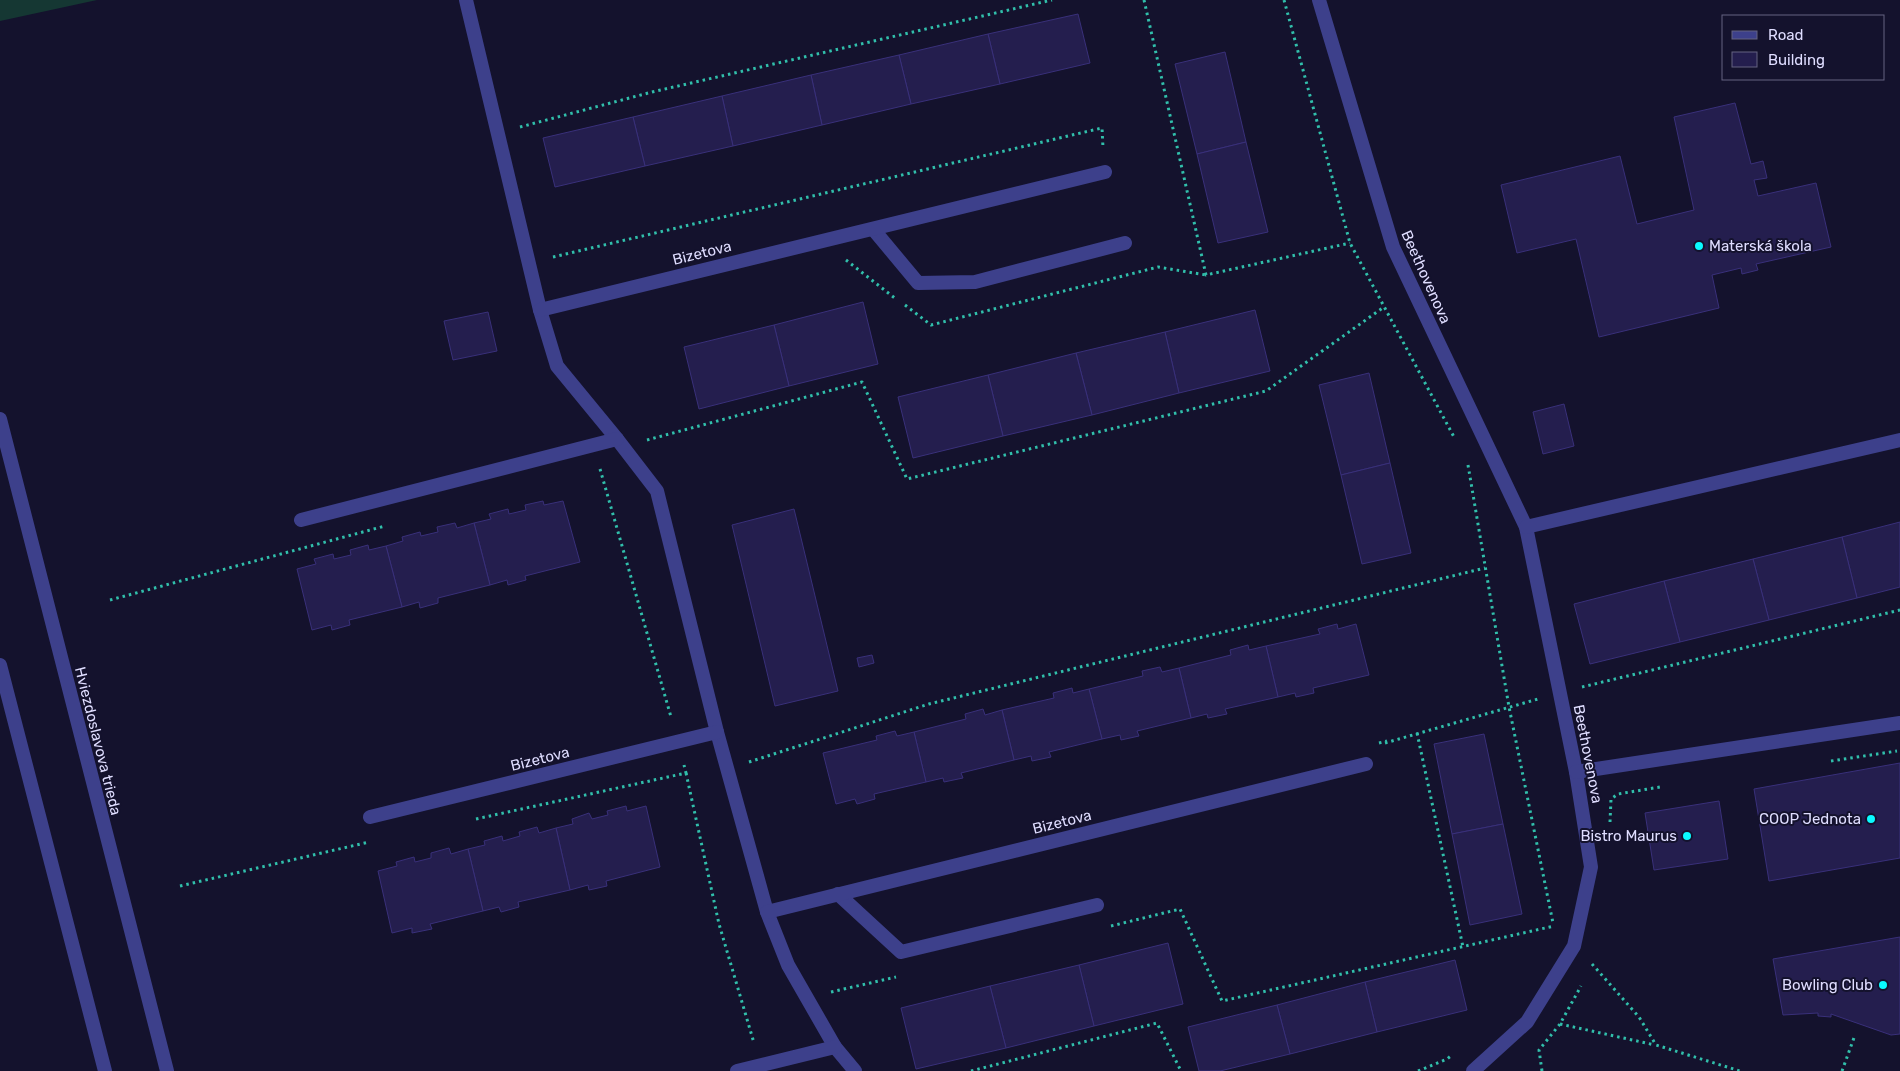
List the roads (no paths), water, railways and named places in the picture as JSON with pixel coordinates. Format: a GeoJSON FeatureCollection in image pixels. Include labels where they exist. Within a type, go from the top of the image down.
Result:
{"type":"FeatureCollection","features":[{"type":"Feature","properties":{"kind":"street"},"geometry":{"type":"LineString","coordinates":[[466,0],[540,310],[557,366],[617,439],[656,491],[717,732],[767,912],[788,965],[835,1047],[855,1071]]}},
{"type":"Feature","properties":{"kind":"street","name":"Beethovenova"},"geometry":{"type":"LineString","coordinates":[[1318,0],[1393,247],[1526,527],[1576,772],[1591,866],[1574,946],[1527,1022],[1473,1071]]}},
{"type":"Feature","properties":{"kind":"street","name":"Bizetova"},"geometry":{"type":"LineString","coordinates":[[540,310],[1104,172]]}},
{"type":"Feature","properties":{"kind":"street"},"geometry":{"type":"LineString","coordinates":[[873,229],[918,283],[975,282],[1125,244]]}},
{"type":"Feature","properties":{"kind":"street","name":"Hviezdoslavova trieda"},"geometry":{"type":"LineString","coordinates":[[0,420],[167,1071]]}},
{"type":"Feature","properties":{"kind":"street"},"geometry":{"type":"LineString","coordinates":[[302,520],[617,439]]}},
{"type":"Feature","properties":{"kind":"street"},"geometry":{"type":"LineString","coordinates":[[1526,527],[1900,440]]}},
{"type":"Feature","properties":{"kind":"street"},"geometry":{"type":"LineString","coordinates":[[0,665],[105,1071]]}},
{"type":"Feature","properties":{"kind":"street"},"geometry":{"type":"LineString","coordinates":[[1576,772],[1900,723]]}},
{"type":"Feature","properties":{"kind":"street","name":"Bizetova"},"geometry":{"type":"LineString","coordinates":[[370,817],[717,732]]}},
{"type":"Feature","properties":{"kind":"street","name":"Bizetova"},"geometry":{"type":"LineString","coordinates":[[767,912],[1366,764]]}},
{"type":"Feature","properties":{"kind":"street"},"geometry":{"type":"LineString","coordinates":[[838,894],[901,952],[1097,905]]}},
{"type":"Feature","properties":{"kind":"street"},"geometry":{"type":"LineString","coordinates":[[737,1071],[835,1047]]}},
{"type":"Feature","properties":{"kind":"place","name":"Materská škola"},"geometry":{"type":"Point","coordinates":[1699,246]}},
{"type":"Feature","properties":{"kind":"place","name":"COOP Jednota"},"geometry":{"type":"Point","coordinates":[1871,819]}},
{"type":"Feature","properties":{"kind":"place","name":"Bistro Maurus"},"geometry":{"type":"Point","coordinates":[1687,836]}},
{"type":"Feature","properties":{"kind":"place","name":"Bowling Club"},"geometry":{"type":"Point","coordinates":[1883,985]}}]}
